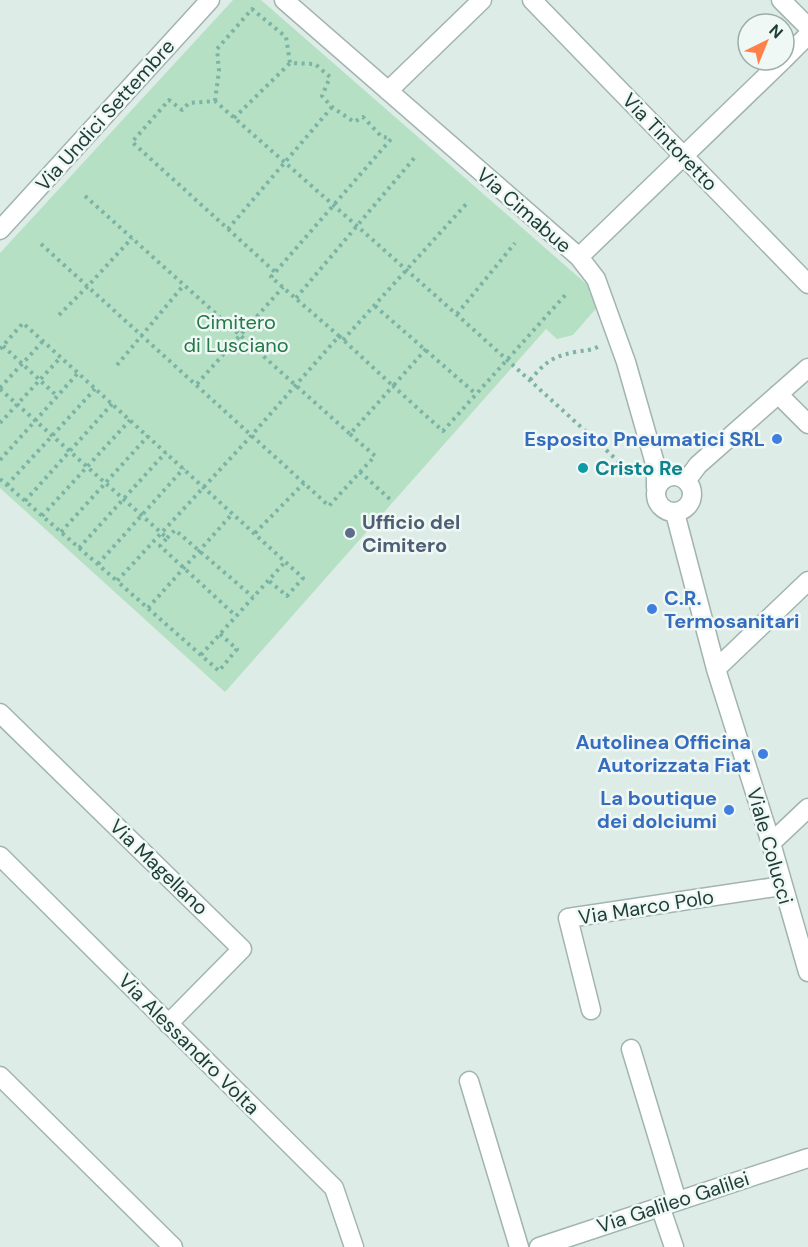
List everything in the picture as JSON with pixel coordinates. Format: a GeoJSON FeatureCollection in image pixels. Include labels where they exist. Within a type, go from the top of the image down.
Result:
{"type":"FeatureCollection","features":[{"type":"Feature","properties":{"kind":"street","name":"Via Undici Settembre"},"geometry":{"type":"LineString","coordinates":[[0,230],[210,0]]}},
{"type":"Feature","properties":{"kind":"street","name":"Via Cimabue"},"geometry":{"type":"LineString","coordinates":[[284,0],[579,257],[596,279],[626,362],[656,467],[656,488]]}},
{"type":"Feature","properties":{"kind":"street"},"geometry":{"type":"LineString","coordinates":[[388,91],[482,0]]}},
{"type":"Feature","properties":{"kind":"street","name":"Via Tintoretto"},"geometry":{"type":"LineString","coordinates":[[532,0],[808,284]]}},
{"type":"Feature","properties":{"kind":"street"},"geometry":{"type":"LineString","coordinates":[[781,0],[808,27]]}},
{"type":"Feature","properties":{"kind":"street"},"geometry":{"type":"LineString","coordinates":[[796,47],[808,35]]}},
{"type":"Feature","properties":{"kind":"street"},"geometry":{"type":"LineString","coordinates":[[579,257],[770,72]]}},
{"type":"Feature","properties":{"kind":"street"},"geometry":{"type":"LineString","coordinates":[[686,481],[698,465],[808,368]]}},
{"type":"Feature","properties":{"kind":"street"},"geometry":{"type":"LineString","coordinates":[[778,394],[808,424]]}},
{"type":"Feature","properties":{"kind":"street"},"geometry":{"type":"LineString","coordinates":[[675,476],[686,481],[692,491],[690,503],[681,512],[669,512],[659,505],[656,488],[659,483],[675,476]]}},
{"type":"Feature","properties":{"kind":"street","name":"Viale Colucci"},"geometry":{"type":"LineString","coordinates":[[675,513],[716,669],[771,843],[808,972]]}},
{"type":"Feature","properties":{"kind":"street"},"geometry":{"type":"LineString","coordinates":[[716,669],[808,581]]}},
{"type":"Feature","properties":{"kind":"street","name":"Via Magellano"},"geometry":{"type":"LineString","coordinates":[[0,713],[242,949],[168,1024]]}},
{"type":"Feature","properties":{"kind":"street"},"geometry":{"type":"LineString","coordinates":[[771,843],[808,808]]}},
{"type":"Feature","properties":{"kind":"street","name":"Via Alessandro Volta"},"geometry":{"type":"LineString","coordinates":[[0,856],[334,1188],[354,1247]]}},
{"type":"Feature","properties":{"kind":"street","name":"Via Marco Polo"},"geometry":{"type":"LineString","coordinates":[[591,1010],[568,918],[782,886]]}},
{"type":"Feature","properties":{"kind":"street"},"geometry":{"type":"LineString","coordinates":[[631,1049],[668,1203],[674,1247]]}},
{"type":"Feature","properties":{"kind":"street"},"geometry":{"type":"LineString","coordinates":[[0,1076],[173,1247]]}},
{"type":"Feature","properties":{"kind":"street"},"geometry":{"type":"LineString","coordinates":[[469,1081],[519,1247]]}},
{"type":"Feature","properties":{"kind":"street","name":"Via Galileo Galilei"},"geometry":{"type":"LineString","coordinates":[[539,1247],[808,1158]]}},
{"type":"Feature","properties":{"kind":"path"},"geometry":{"type":"LineString","coordinates":[[215,101],[219,71],[217,49],[252,9],[286,37],[290,63]]}},
{"type":"Feature","properties":{"kind":"path"},"geometry":{"type":"LineString","coordinates":[[234,118],[290,63],[315,64],[330,77],[322,96],[333,107],[354,122],[363,117],[382,137],[392,138],[271,277],[443,431],[568,291]]}},
{"type":"Feature","properties":{"kind":"path"},"geometry":{"type":"LineString","coordinates":[[275,272],[132,142],[169,100],[182,110],[189,103],[215,101],[507,358],[632,474]]}},
{"type":"Feature","properties":{"kind":"path"},"geometry":{"type":"LineString","coordinates":[[228,229],[333,107]]}},
{"type":"Feature","properties":{"kind":"path"},"geometry":{"type":"LineString","coordinates":[[296,298],[416,156]]}},
{"type":"Feature","properties":{"kind":"path"},"geometry":{"type":"LineString","coordinates":[[42,244],[330,506],[375,456],[85,196]]}},
{"type":"Feature","properties":{"kind":"path"},"geometry":{"type":"LineString","coordinates":[[344,340],[468,202]]}},
{"type":"Feature","properties":{"kind":"path"},"geometry":{"type":"LineString","coordinates":[[59,315],[132,238]]}},
{"type":"Feature","properties":{"kind":"path"},"geometry":{"type":"LineString","coordinates":[[457,314],[515,243]]}},
{"type":"Feature","properties":{"kind":"path"},"geometry":{"type":"LineString","coordinates":[[117,365],[183,286]]}},
{"type":"Feature","properties":{"kind":"path"},"geometry":{"type":"LineString","coordinates":[[197,384],[283,287]]}},
{"type":"Feature","properties":{"kind":"path"},"geometry":{"type":"LineString","coordinates":[[375,306],[476,394]]}},
{"type":"Feature","properties":{"kind":"path"},"geometry":{"type":"LineString","coordinates":[[57,396],[1,348],[23,323],[303,578],[287,596],[268,580]]}},
{"type":"Feature","properties":{"kind":"path"},"geometry":{"type":"LineString","coordinates":[[117,581],[205,488],[339,336]]}},
{"type":"Feature","properties":{"kind":"path"},"geometry":{"type":"LineString","coordinates":[[43,341],[0,388],[167,538]]}},
{"type":"Feature","properties":{"kind":"path"},"geometry":{"type":"LineString","coordinates":[[530,380],[548,360],[595,349],[601,345]]}},
{"type":"Feature","properties":{"kind":"path"},"geometry":{"type":"LineString","coordinates":[[350,434],[426,349]]}},
{"type":"Feature","properties":{"kind":"path"},"geometry":{"type":"LineString","coordinates":[[0,423],[61,357]]}},
{"type":"Feature","properties":{"kind":"path"},"geometry":{"type":"LineString","coordinates":[[0,460],[78,373]]}},
{"type":"Feature","properties":{"kind":"path"},"geometry":{"type":"LineString","coordinates":[[7,485],[95,389]]}},
{"type":"Feature","properties":{"kind":"path"},"geometry":{"type":"LineString","coordinates":[[25,501],[112,404]]}},
{"type":"Feature","properties":{"kind":"path"},"geometry":{"type":"LineString","coordinates":[[42,516],[130,420]]}},
{"type":"Feature","properties":{"kind":"path"},"geometry":{"type":"LineString","coordinates":[[61,532],[148,436]]}},
{"type":"Feature","properties":{"kind":"path"},"geometry":{"type":"LineString","coordinates":[[79,548],[166,452]]}},
{"type":"Feature","properties":{"kind":"path"},"geometry":{"type":"LineString","coordinates":[[98,565],[184,468]]}},
{"type":"Feature","properties":{"kind":"path"},"geometry":{"type":"LineString","coordinates":[[360,472],[393,502]]}},
{"type":"Feature","properties":{"kind":"path"},"geometry":{"type":"LineString","coordinates":[[0,479],[219,670],[237,649],[220,634]]}},
{"type":"Feature","properties":{"kind":"path"},"geometry":{"type":"LineString","coordinates":[[255,533],[304,483]]}},
{"type":"Feature","properties":{"kind":"path"},"geometry":{"type":"LineString","coordinates":[[148,608],[233,513]]}},
{"type":"Feature","properties":{"kind":"path"},"geometry":{"type":"LineString","coordinates":[[236,616],[160,546],[167,538],[175,530],[253,597]]}},
{"type":"Feature","properties":{"kind":"path"},"geometry":{"type":"LineString","coordinates":[[201,655],[285,562]]}},
{"type":"Feature","properties":{"kind":"green space","name":"Cimitero di Lusciano"},"geometry":{"type":"Polygon","coordinates":[[[233,0],[261,0],[591,288],[589,292],[600,304],[573,335],[557,339],[546,329],[225,692],[0,488],[0,253],[233,0]]]}},
{"type":"Feature","properties":{"kind":"place","name":"Esposito Pneumatici SRL"},"geometry":{"type":"Point","coordinates":[777,439]}},
{"type":"Feature","properties":{"kind":"place","name":"Cristo Re"},"geometry":{"type":"Point","coordinates":[583,468]}},
{"type":"Feature","properties":{"kind":"place","name":"Ufficio del Cimitero"},"geometry":{"type":"Point","coordinates":[350,533]}},
{"type":"Feature","properties":{"kind":"place","name":"C.R. Termosanitari"},"geometry":{"type":"Point","coordinates":[652,609]}},
{"type":"Feature","properties":{"kind":"place","name":"Autolinea Officina Autorizzata Fiat"},"geometry":{"type":"Point","coordinates":[763,754]}},
{"type":"Feature","properties":{"kind":"place","name":"La boutique dei dolciumi"},"geometry":{"type":"Point","coordinates":[729,810]}}]}
